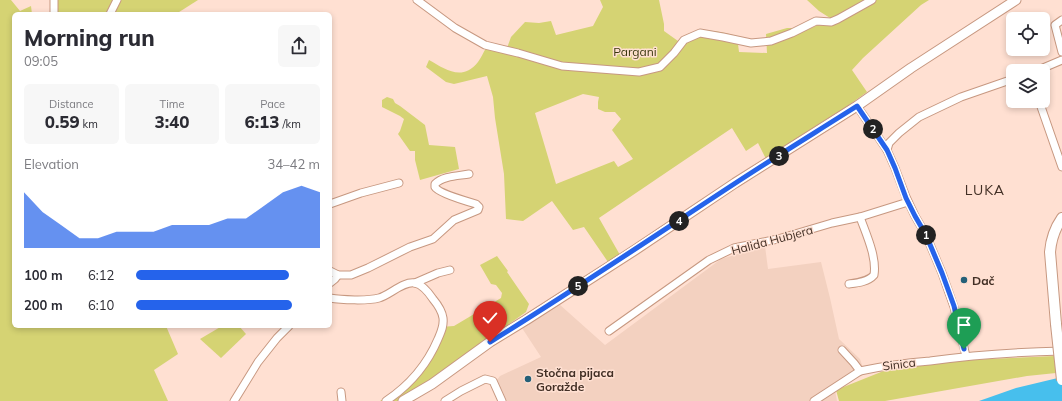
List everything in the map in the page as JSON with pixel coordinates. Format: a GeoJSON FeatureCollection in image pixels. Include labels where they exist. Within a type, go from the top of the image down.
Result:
{"type":"FeatureCollection","features":[{"type":"Feature","properties":{"kind":"main road"},"geometry":{"type":"LineString","coordinates":[[1062,218],[1050,243],[1062,380]]}},
{"type":"Feature","properties":{"kind":"street"},"geometry":{"type":"LineString","coordinates":[[54,0],[54,12]]}},
{"type":"Feature","properties":{"kind":"street"},"geometry":{"type":"LineString","coordinates":[[111,12],[117,0]]}},
{"type":"Feature","properties":{"kind":"street"},"geometry":{"type":"LineString","coordinates":[[417,0],[455,28],[485,45],[562,66],[639,72],[660,67],[684,40],[700,33],[751,43],[771,41],[792,33],[816,21],[831,22],[872,0]]}},
{"type":"Feature","properties":{"kind":"street"},"geometry":{"type":"LineString","coordinates":[[403,401],[432,384],[490,342],[635,250],[735,183],[857,106],[917,64],[1016,0]]}},
{"type":"Feature","properties":{"kind":"street"},"geometry":{"type":"LineString","coordinates":[[1062,20],[1055,25],[1062,52]]}},
{"type":"Feature","properties":{"kind":"street"},"geometry":{"type":"LineString","coordinates":[[1050,65],[1062,60]]}},
{"type":"Feature","properties":{"kind":"street"},"geometry":{"type":"LineString","coordinates":[[887,150],[889,144],[899,133],[919,117],[961,97],[1006,81]]}},
{"type":"Feature","properties":{"kind":"street"},"geometry":{"type":"LineString","coordinates":[[857,106],[887,150],[908,202],[926,235],[954,306],[966,356]]}},
{"type":"Feature","properties":{"kind":"street"},"geometry":{"type":"LineString","coordinates":[[1041,108],[1062,167]]}},
{"type":"Feature","properties":{"kind":"street"},"geometry":{"type":"LineString","coordinates":[[332,272],[338,275],[351,275],[368,268],[410,247],[433,238],[454,220],[478,210],[479,206],[476,204],[444,193],[438,190],[435,184],[445,178],[469,174]]}},
{"type":"Feature","properties":{"kind":"street"},"geometry":{"type":"LineString","coordinates":[[332,203],[361,193],[399,184]]}},
{"type":"Feature","properties":{"kind":"street","name":"Halida Hubjera"},"geometry":{"type":"LineString","coordinates":[[609,331],[710,260],[734,248],[778,239],[832,223],[860,217],[908,202]]}},
{"type":"Feature","properties":{"kind":"street"},"geometry":{"type":"LineString","coordinates":[[849,284],[866,281],[874,275],[875,268],[873,256],[860,217]]}},
{"type":"Feature","properties":{"kind":"street"},"geometry":{"type":"LineString","coordinates":[[332,298],[350,300],[378,298],[405,284],[415,283],[438,273],[450,270]]}},
{"type":"Feature","properties":{"kind":"street"},"geometry":{"type":"LineString","coordinates":[[332,282],[338,275]]}},
{"type":"Feature","properties":{"kind":"street"},"geometry":{"type":"LineString","coordinates":[[386,401],[410,382],[429,358],[443,326],[443,318],[439,307],[423,287],[415,283]]}},
{"type":"Feature","properties":{"kind":"street"},"geometry":{"type":"LineString","coordinates":[[234,401],[258,362],[287,328]]}},
{"type":"Feature","properties":{"kind":"street"},"geometry":{"type":"LineString","coordinates":[[1053,351],[1062,344]]}},
{"type":"Feature","properties":{"kind":"street"},"geometry":{"type":"LineString","coordinates":[[842,350],[860,371]]}},
{"type":"Feature","properties":{"kind":"street","name":"Sinica"},"geometry":{"type":"LineString","coordinates":[[814,401],[860,371],[881,366],[966,356],[1062,351]]}},
{"type":"Feature","properties":{"kind":"street"},"geometry":{"type":"LineString","coordinates":[[445,401],[485,379],[493,381],[502,401]]}},
{"type":"Feature","properties":{"kind":"street"},"geometry":{"type":"LineString","coordinates":[[341,392],[342,401]]}},
{"type":"Feature","properties":{"kind":"shaded area"},"geometry":{"type":"Polygon","coordinates":[[[765,246],[768,269],[821,262],[839,339],[860,359],[865,374],[835,390],[837,401],[506,401],[496,381],[500,376],[541,357],[522,328],[559,304],[605,345],[721,259],[765,246]]]}},
{"type":"Feature","properties":{"kind":"green space"},"geometry":{"type":"Polygon","coordinates":[[[0,0],[11,0],[20,11],[31,6],[32,12],[12,12],[12,328],[167,328],[178,354],[154,370],[168,401],[0,401],[0,0]]]}},
{"type":"Feature","properties":{"kind":"green space"},"geometry":{"type":"Polygon","coordinates":[[[56,0],[198,0],[179,12],[57,12],[56,0]]]}},
{"type":"Feature","properties":{"kind":"green space","name":"Pargani"},"geometry":{"type":"Polygon","coordinates":[[[600,0],[659,0],[664,31],[678,41],[685,36],[699,31],[722,32],[737,36],[739,52],[767,53],[766,34],[787,28],[807,30],[818,25],[828,26],[830,18],[819,11],[807,0],[929,0],[921,5],[852,70],[867,92],[842,110],[766,159],[758,143],[746,151],[732,128],[599,218],[620,255],[608,262],[584,227],[573,230],[552,201],[523,221],[506,219],[504,174],[493,97],[487,76],[454,84],[446,82],[426,67],[429,60],[447,70],[460,73],[466,71],[478,62],[486,48],[507,48],[511,37],[525,22],[539,23],[551,21],[556,35],[593,26],[603,7],[600,0]],[[583,94],[535,113],[556,184],[614,161],[618,167],[633,159],[612,130],[621,119],[615,112],[605,112],[598,109],[599,97],[583,94]]]}},
{"type":"Feature","properties":{"kind":"green space"},"geometry":{"type":"Polygon","coordinates":[[[387,97],[393,99],[395,103],[425,125],[429,145],[455,147],[459,169],[420,180],[415,160],[415,151],[410,151],[398,134],[404,119],[382,107],[382,100],[387,97]]]}},
{"type":"Feature","properties":{"kind":"green space"},"geometry":{"type":"Polygon","coordinates":[[[497,256],[529,304],[526,312],[419,388],[398,401],[380,401],[403,384],[416,369],[440,327],[454,326],[501,298],[502,293],[496,285],[491,284],[480,265],[497,256]]]}},
{"type":"Feature","properties":{"kind":"green space"},"geometry":{"type":"Polygon","coordinates":[[[219,328],[241,328],[246,334],[221,358],[200,339],[219,328]]]}},
{"type":"Feature","properties":{"kind":"green space"},"geometry":{"type":"Polygon","coordinates":[[[1055,356],[1056,373],[1027,376],[885,401],[839,401],[836,390],[891,368],[965,360],[1055,356]]]}},
{"type":"Feature","properties":{"kind":"water"},"geometry":{"type":"Polygon","coordinates":[[[1062,377],[1062,401],[979,401],[1016,388],[1062,377]]]}},
{"type":"Feature","properties":{"kind":"place","name":"Dač"},"geometry":{"type":"Point","coordinates":[964,280]}},
{"type":"Feature","properties":{"kind":"place","name":"Stočna pijaca Goražde"},"geometry":{"type":"Point","coordinates":[528,379]}},
{"type":"Feature","properties":{"kind":"district","name":"LUKA"},"geometry":{"type":"Point","coordinates":[985,190]}},
{"type":"Feature","properties":{"kind":"route"},"geometry":{"type":"LineString","coordinates":[[490,342],[635,250],[735,183],[857,106],[887,150],[906,198],[926,235],[954,306],[964,349]]}}]}
